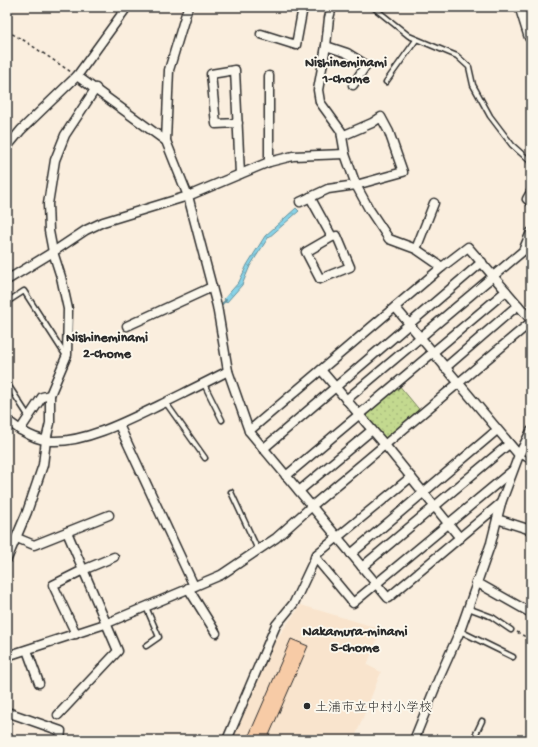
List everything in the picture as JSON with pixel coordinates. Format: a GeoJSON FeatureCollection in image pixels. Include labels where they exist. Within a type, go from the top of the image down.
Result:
{"type":"FeatureCollection","features":[{"type":"Feature","properties":{"kind":"highway"},"geometry":{"type":"LineString","coordinates":[[522,7],[531,36]]}},
{"type":"Feature","properties":{"kind":"street"},"geometry":{"type":"LineString","coordinates":[[7,148],[21,130],[77,76],[127,7]]}},
{"type":"Feature","properties":{"kind":"street"},"geometry":{"type":"LineString","coordinates":[[188,7],[169,70],[166,141],[188,196],[217,306],[228,371],[249,431],[388,598],[500,503]]}},
{"type":"Feature","properties":{"kind":"street"},"geometry":{"type":"LineString","coordinates":[[261,34],[296,45],[303,7]]}},
{"type":"Feature","properties":{"kind":"street"},"geometry":{"type":"LineString","coordinates":[[332,7],[318,90],[320,102],[341,132],[345,154],[356,184],[369,209],[389,239],[416,249],[442,267]]}},
{"type":"Feature","properties":{"kind":"street"},"geometry":{"type":"LineString","coordinates":[[326,46],[347,53],[366,65],[353,85]]}},
{"type":"Feature","properties":{"kind":"street"},"geometry":{"type":"LineString","coordinates":[[238,123],[216,124],[211,74],[235,70],[238,123],[240,174]]}},
{"type":"Feature","properties":{"kind":"street"},"geometry":{"type":"LineString","coordinates":[[77,76],[96,88],[166,141]]}},
{"type":"Feature","properties":{"kind":"street"},"geometry":{"type":"LineString","coordinates":[[269,76],[269,162]]}},
{"type":"Feature","properties":{"kind":"street"},"geometry":{"type":"LineString","coordinates":[[7,559],[28,512],[43,465],[50,423],[50,395],[67,355],[68,309],[49,231],[48,204],[55,160],[65,135],[96,88]]}},
{"type":"Feature","properties":{"kind":"street"},"geometry":{"type":"LineString","coordinates":[[300,202],[328,189],[356,184],[403,172],[389,132],[381,117],[372,123],[342,136]]}},
{"type":"Feature","properties":{"kind":"street"},"geometry":{"type":"LineString","coordinates":[[7,280],[86,230],[103,222],[188,196],[269,162],[293,156],[345,154]]}},
{"type":"Feature","properties":{"kind":"street"},"geometry":{"type":"LineString","coordinates":[[531,192],[527,199],[531,202]]}},
{"type":"Feature","properties":{"kind":"street"},"geometry":{"type":"LineString","coordinates":[[310,197],[332,237]]}},
{"type":"Feature","properties":{"kind":"street"},"geometry":{"type":"LineString","coordinates":[[416,249],[434,203]]}},
{"type":"Feature","properties":{"kind":"street"},"geometry":{"type":"LineString","coordinates":[[346,400],[523,251],[531,232]]}},
{"type":"Feature","properties":{"kind":"street"},"geometry":{"type":"LineString","coordinates":[[337,236],[350,267],[320,279],[306,252],[332,237],[337,236]]}},
{"type":"Feature","properties":{"kind":"street"},"geometry":{"type":"LineString","coordinates":[[7,656],[105,624],[221,575],[276,538],[531,321],[468,247],[442,267],[249,431]]}},
{"type":"Feature","properties":{"kind":"street"},"geometry":{"type":"LineString","coordinates":[[263,449],[482,262]]}},
{"type":"Feature","properties":{"kind":"street"},"geometry":{"type":"LineString","coordinates":[[127,326],[212,287]]}},
{"type":"Feature","properties":{"kind":"street"},"geometry":{"type":"LineString","coordinates":[[286,476],[506,291]]}},
{"type":"Feature","properties":{"kind":"street"},"geometry":{"type":"LineString","coordinates":[[445,368],[518,305]]}},
{"type":"Feature","properties":{"kind":"street"},"geometry":{"type":"LineString","coordinates":[[395,307],[519,455]]}},
{"type":"Feature","properties":{"kind":"street"},"geometry":{"type":"LineString","coordinates":[[321,370],[385,445],[460,538]]}},
{"type":"Feature","properties":{"kind":"street"},"geometry":{"type":"LineString","coordinates":[[7,420],[20,430],[35,437],[46,440],[69,440],[119,426],[228,371]]}},
{"type":"Feature","properties":{"kind":"street"},"geometry":{"type":"LineString","coordinates":[[20,430],[42,397],[50,395]]}},
{"type":"Feature","properties":{"kind":"street"},"geometry":{"type":"LineString","coordinates":[[119,426],[191,587],[216,633]]}},
{"type":"Feature","properties":{"kind":"street"},"geometry":{"type":"LineString","coordinates":[[299,491],[372,430]]}},
{"type":"Feature","properties":{"kind":"street"},"geometry":{"type":"LineString","coordinates":[[351,554],[497,430]]}},
{"type":"Feature","properties":{"kind":"street"},"geometry":{"type":"LineString","coordinates":[[414,740],[460,631],[491,543],[500,503],[519,455],[531,431]]}},
{"type":"Feature","properties":{"kind":"street"},"geometry":{"type":"LineString","coordinates":[[362,566],[509,444]]}},
{"type":"Feature","properties":{"kind":"street"},"geometry":{"type":"LineString","coordinates":[[316,557],[353,603],[448,523],[513,471]]}},
{"type":"Feature","properties":{"kind":"street"},"geometry":{"type":"LineString","coordinates":[[227,740],[276,625],[294,603],[317,554],[411,477]]}},
{"type":"Feature","properties":{"kind":"street"},"geometry":{"type":"LineString","coordinates":[[17,538],[34,545],[109,515]]}},
{"type":"Feature","properties":{"kind":"street"},"geometry":{"type":"LineString","coordinates":[[497,519],[531,530]]}},
{"type":"Feature","properties":{"kind":"street"},"geometry":{"type":"LineString","coordinates":[[58,715],[118,651],[105,624],[67,532]]}},
{"type":"Feature","properties":{"kind":"street"},"geometry":{"type":"LineString","coordinates":[[76,634],[53,586],[83,570],[114,557]]}},
{"type":"Feature","properties":{"kind":"street"},"geometry":{"type":"LineString","coordinates":[[476,582],[531,613]]}},
{"type":"Feature","properties":{"kind":"street"},"geometry":{"type":"LineString","coordinates":[[27,650],[39,683]]}},
{"type":"Feature","properties":{"kind":"street"},"geometry":{"type":"LineString","coordinates":[[7,712],[61,731],[60,740]]}},
{"type":"Feature","properties":{"kind":"lane"},"geometry":{"type":"LineString","coordinates":[[373,7],[409,36],[457,56],[468,67],[473,85],[490,116],[512,145],[531,162]]}},
{"type":"Feature","properties":{"kind":"lane"},"geometry":{"type":"LineString","coordinates":[[386,82],[416,40]]}},
{"type":"Feature","properties":{"kind":"lane"},"geometry":{"type":"LineString","coordinates":[[7,302],[24,291],[64,353],[67,355]]}},
{"type":"Feature","properties":{"kind":"lane"},"geometry":{"type":"LineString","coordinates":[[7,383],[29,417]]}},
{"type":"Feature","properties":{"kind":"lane"},"geometry":{"type":"LineString","coordinates":[[204,384],[222,420]]}},
{"type":"Feature","properties":{"kind":"lane"},"geometry":{"type":"LineString","coordinates":[[166,403],[205,458]]}},
{"type":"Feature","properties":{"kind":"lane"},"geometry":{"type":"LineString","coordinates":[[519,455],[531,461]]}},
{"type":"Feature","properties":{"kind":"lane"},"geometry":{"type":"LineString","coordinates":[[231,492],[258,550]]}},
{"type":"Feature","properties":{"kind":"lane"},"geometry":{"type":"LineString","coordinates":[[146,606],[159,637],[146,646]]}},
{"type":"Feature","properties":{"kind":"lane"},"geometry":{"type":"LineString","coordinates":[[468,608],[492,616],[511,630]]}},
{"type":"Feature","properties":{"kind":"lane"},"geometry":{"type":"LineString","coordinates":[[460,631],[513,657]]}},
{"type":"Feature","properties":{"kind":"lane"},"geometry":{"type":"LineString","coordinates":[[473,740],[482,721]]}},
{"type":"Feature","properties":{"kind":"path"},"geometry":{"type":"LineString","coordinates":[[7,31],[25,41],[77,76]]}},
{"type":"Feature","properties":{"kind":"path"},"geometry":{"type":"LineString","coordinates":[[511,630],[531,640]]}},
{"type":"Feature","properties":{"kind":"shaded area","name":"土浦市立中村小学校"},"geometry":{"type":"Polygon","coordinates":[[[301,605],[381,629],[367,665],[381,672],[354,740],[233,740],[275,641],[301,605]]]}},
{"type":"Feature","properties":{"kind":"green space"},"geometry":{"type":"Polygon","coordinates":[[[398,384],[422,413],[386,444],[361,415],[398,384]]]}},
{"type":"Feature","properties":{"kind":"water"},"geometry":{"type":"Polygon","coordinates":[[[296,208],[299,211],[268,238],[250,266],[242,285],[226,303],[224,299],[239,282],[247,265],[265,236],[296,208]]]}},
{"type":"Feature","properties":{"kind":"building"},"geometry":{"type":"Polygon","coordinates":[[[291,639],[308,646],[267,740],[247,740],[291,639]]]}},
{"type":"Feature","properties":{"kind":"waterway"},"geometry":{"type":"LineString","coordinates":[[222,304],[226,300]]}},
{"type":"Feature","properties":{"kind":"place","name":"土浦市立中村小学校"},"geometry":{"type":"Point","coordinates":[307,706]}},
{"type":"Feature","properties":{"kind":"district","name":"Nishineminami 1-chome"},"geometry":{"type":"Point","coordinates":[346,70]}},
{"type":"Feature","properties":{"kind":"district","name":"Nishineminami 2-chome"},"geometry":{"type":"Point","coordinates":[107,344]}},
{"type":"Feature","properties":{"kind":"district","name":"Nakamura-minami 5-chome"},"geometry":{"type":"Point","coordinates":[355,638]}}]}
